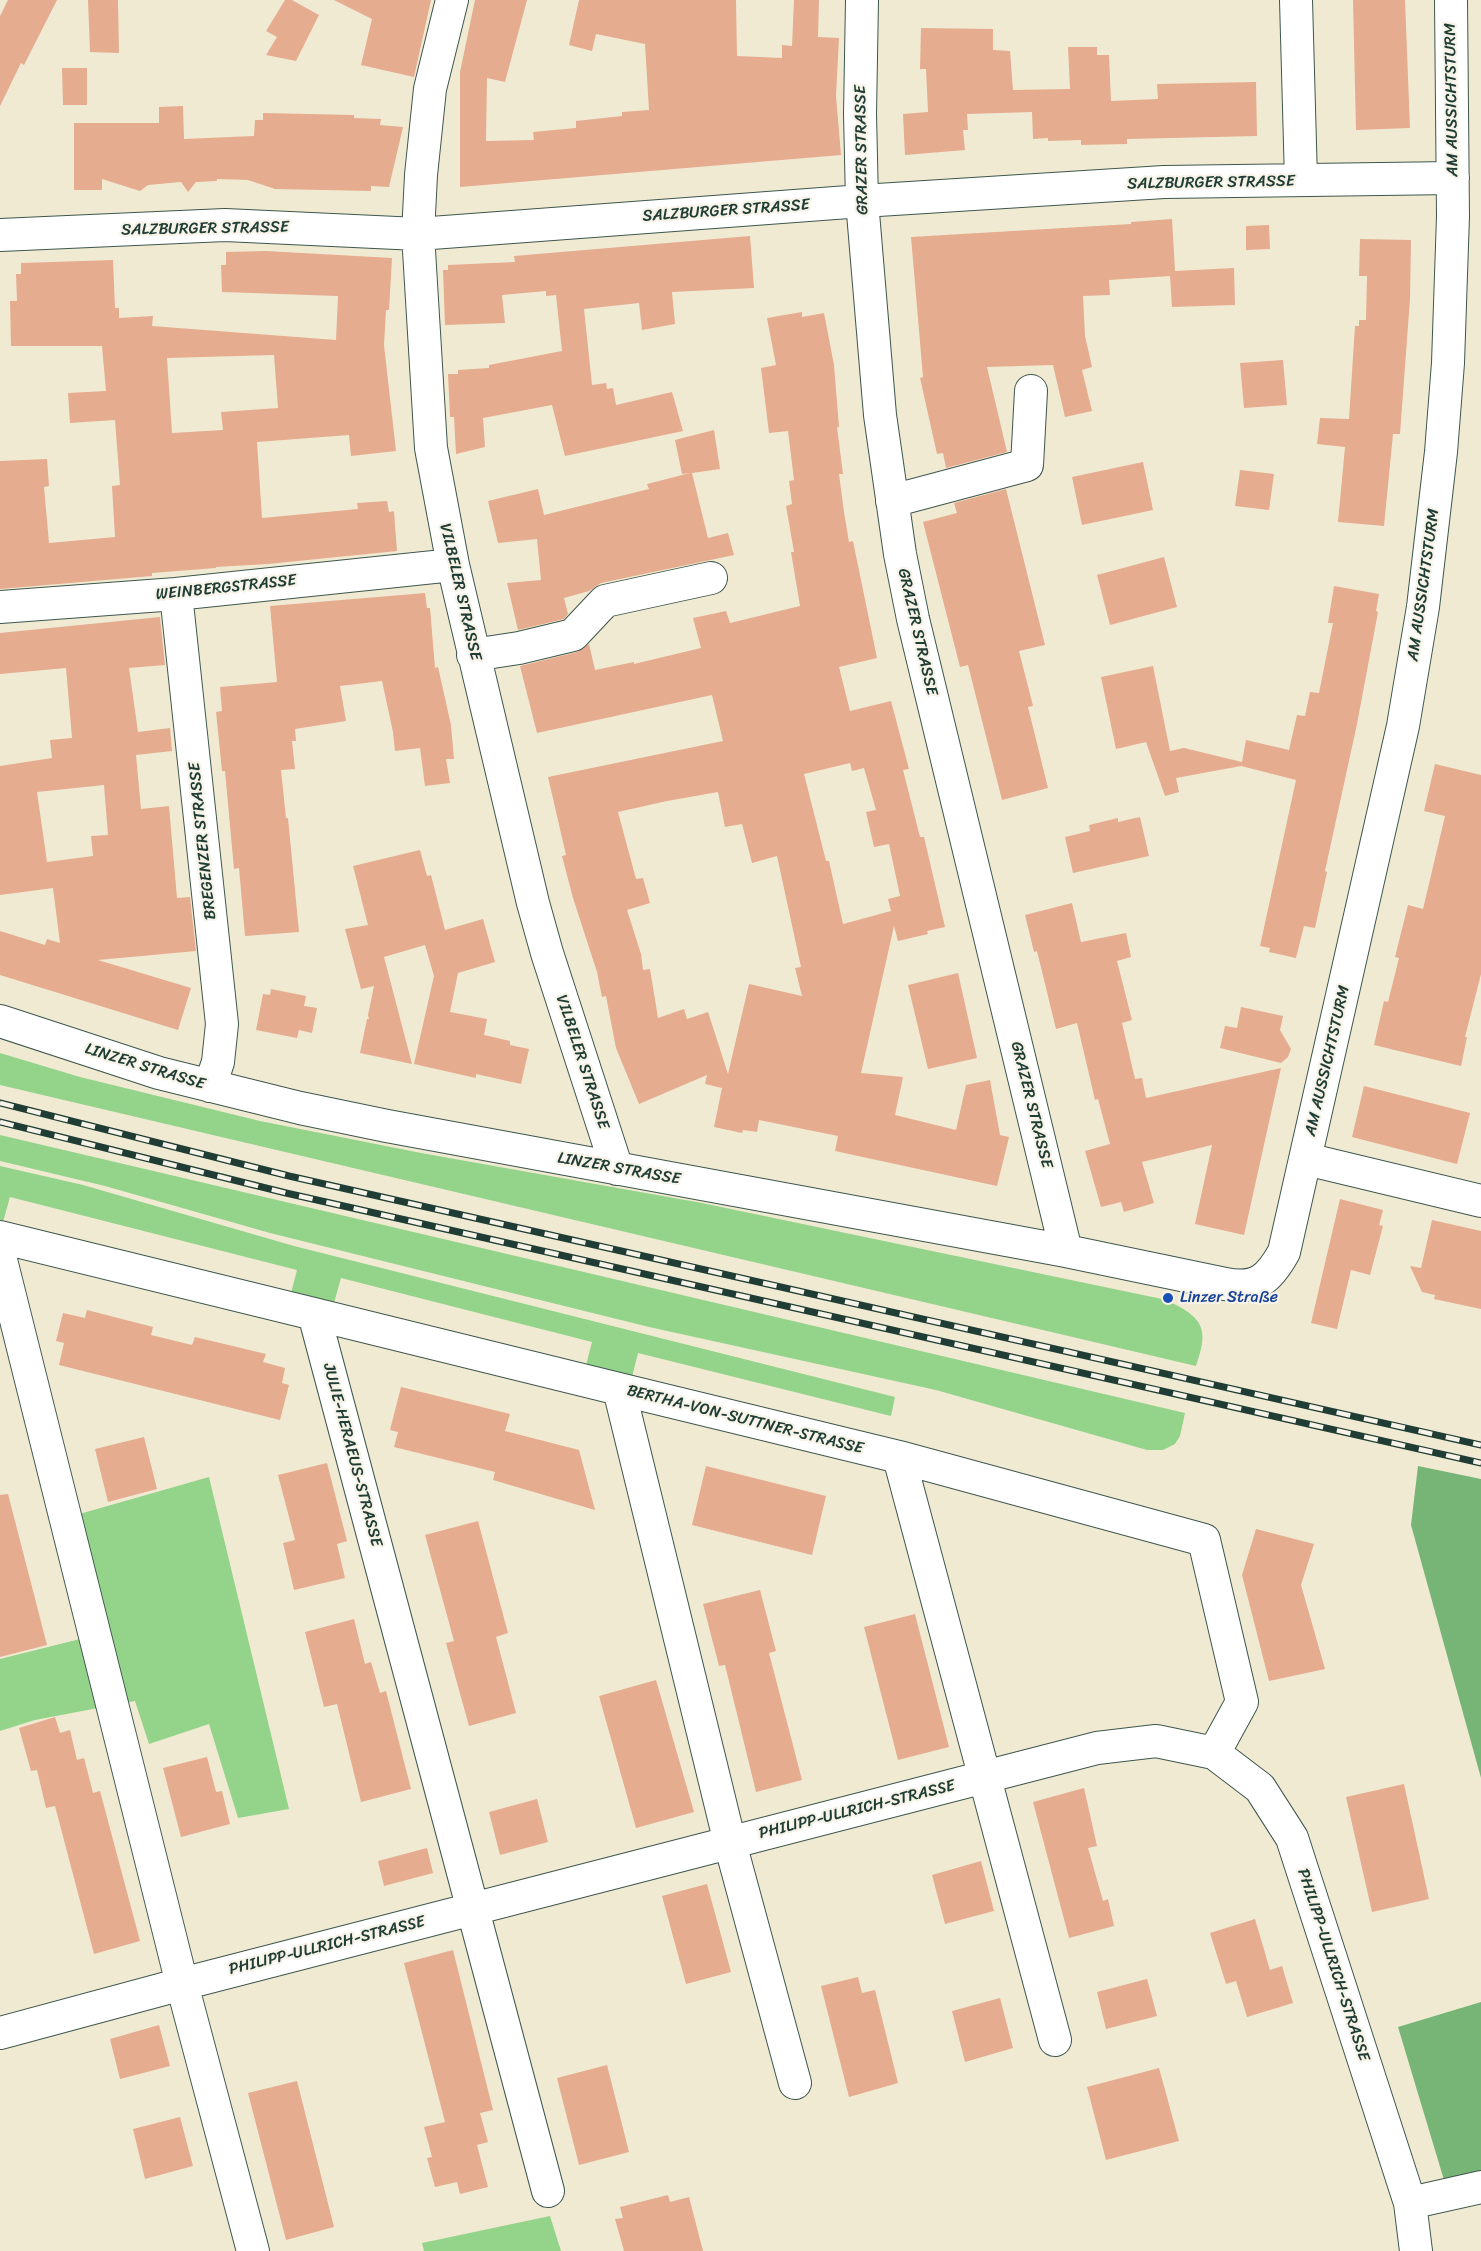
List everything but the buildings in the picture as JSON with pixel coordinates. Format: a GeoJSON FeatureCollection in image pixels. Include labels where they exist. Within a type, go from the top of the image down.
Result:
{"type":"FeatureCollection","features":[{"type":"Feature","properties":{"kind":"street","name":"VILBELER STRASSE"},"geometry":{"type":"LineString","coordinates":[[452,0],[436,63],[426,116],[418,234],[431,447],[453,565],[532,903],[617,1169]]}},
{"type":"Feature","properties":{"kind":"street","name":"GRAZER STRASSE"},"geometry":{"type":"LineString","coordinates":[[862,0],[860,114],[862,201],[880,415],[892,501],[913,619],[1066,1251]]}},
{"type":"Feature","properties":{"kind":"street"},"geometry":{"type":"LineString","coordinates":[[1296,0],[1301,180]]}},
{"type":"Feature","properties":{"kind":"street","name":"AM AUSSICHTSTURM"},"geometry":{"type":"LineString","coordinates":[[1246,1286],[1264,1280],[1275,1269],[1284,1252],[1403,726],[1423,607],[1442,452],[1448,363],[1453,178],[1451,0]]}},
{"type":"Feature","properties":{"kind":"street","name":"SALZBURGER STRASSE"},"geometry":{"type":"LineString","coordinates":[[0,235],[225,225],[418,234],[862,201],[1164,182],[1453,178]]}},
{"type":"Feature","properties":{"kind":"street"},"geometry":{"type":"LineString","coordinates":[[892,501],[1026,465],[1031,391]]}},
{"type":"Feature","properties":{"kind":"street","name":"WEINBERGSTRASSE"},"geometry":{"type":"LineString","coordinates":[[0,607],[176,594],[453,565]]}},
{"type":"Feature","properties":{"kind":"street"},"geometry":{"type":"LineString","coordinates":[[473,655],[519,648],[573,635],[605,601],[711,578]]}},
{"type":"Feature","properties":{"kind":"street","name":"BREGENZER STRASSE"},"geometry":{"type":"LineString","coordinates":[[176,594],[222,1024],[222,1043],[210,1086]]}},
{"type":"Feature","properties":{"kind":"street","name":"LINZER STRASSE"},"geometry":{"type":"LineString","coordinates":[[0,1022],[159,1073],[376,1124],[1066,1251],[1225,1284],[1246,1286]]}},
{"type":"Feature","properties":{"kind":"street","name":"AM AUSSICHTSTURM"},"geometry":{"type":"LineString","coordinates":[[1306,1159],[1481,1201]]}},
{"type":"Feature","properties":{"kind":"street"},"geometry":{"type":"LineString","coordinates":[[0,1237],[619,1389]]}},
{"type":"Feature","properties":{"kind":"street"},"geometry":{"type":"LineString","coordinates":[[0,1256],[182,1984],[253,2251]]}},
{"type":"Feature","properties":{"kind":"street","name":"JULIE-HERAEUS-STRASSE"},"geometry":{"type":"LineString","coordinates":[[314,1314],[472,1909]]}},
{"type":"Feature","properties":{"kind":"street","name":"BERTHA-VON-SUTTNER-STRASSE"},"geometry":{"type":"LineString","coordinates":[[730,1843],[619,1389],[899,1458],[1204,1540],[1242,1702],[1214,1754]]}},
{"type":"Feature","properties":{"kind":"street"},"geometry":{"type":"LineString","coordinates":[[899,1458],[1055,2040]]}},
{"type":"Feature","properties":{"kind":"street","name":"PHILIPP-ULLRICH-STRASSE"},"geometry":{"type":"LineString","coordinates":[[0,2032],[1097,1748],[1156,1741],[1214,1754],[1260,1788],[1292,1838],[1410,2203],[1416,2251]]}},
{"type":"Feature","properties":{"kind":"street"},"geometry":{"type":"LineString","coordinates":[[730,1843],[795,2083]]}},
{"type":"Feature","properties":{"kind":"street"},"geometry":{"type":"LineString","coordinates":[[472,1909],[548,2191]]}},
{"type":"Feature","properties":{"kind":"street"},"geometry":{"type":"LineString","coordinates":[[1410,2203],[1481,2187]]}},
{"type":"Feature","properties":{"kind":"green space"},"geometry":{"type":"Polygon","coordinates":[[[0,1053],[80,1077],[260,1121],[421,1153],[702,1203],[1162,1299],[1180,1307],[1197,1320],[1202,1332],[1201,1349],[1196,1366],[0,1085],[0,1053]]]}},
{"type":"Feature","properties":{"kind":"green space"},"geometry":{"type":"Polygon","coordinates":[[[0,1135],[1185,1413],[1180,1436],[1175,1444],[1163,1450],[1147,1450],[936,1390],[649,1327],[270,1233],[105,1186],[0,1161],[0,1135]]]}},
{"type":"Feature","properties":{"kind":"green space"},"geometry":{"type":"Polygon","coordinates":[[[0,1166],[83,1185],[294,1246],[895,1397],[891,1416],[638,1353],[632,1377],[586,1365],[592,1342],[341,1278],[334,1303],[291,1293],[297,1270],[10,1197],[3,1222],[0,1221],[0,1166]]]}},
{"type":"Feature","properties":{"kind":"green space"},"geometry":{"type":"Polygon","coordinates":[[[1418,1466],[1481,1479],[1481,1778],[1411,1525],[1418,1466]]]}},
{"type":"Feature","properties":{"kind":"green space"},"geometry":{"type":"Polygon","coordinates":[[[209,1477],[289,1809],[238,1818],[209,1724],[149,1744],[135,1701],[35,1720],[0,1731],[0,1659],[104,1633],[76,1515],[209,1477]]]}},
{"type":"Feature","properties":{"kind":"green space"},"geometry":{"type":"Polygon","coordinates":[[[1481,2002],[1481,2196],[1450,2200],[1398,2027],[1481,2002]]]}},
{"type":"Feature","properties":{"kind":"green space"},"geometry":{"type":"Polygon","coordinates":[[[550,2216],[561,2251],[424,2251],[422,2243],[550,2216]]]}},
{"type":"Feature","properties":{"kind":"railway"},"geometry":{"type":"LineString","coordinates":[[0,1103],[289,1176],[1481,1445]]}},
{"type":"Feature","properties":{"kind":"railway"},"geometry":{"type":"LineString","coordinates":[[0,1122],[286,1193],[1481,1463]]}},
{"type":"Feature","properties":{"kind":"place","name":"Linzer Straße"},"geometry":{"type":"Point","coordinates":[1168,1298]}}]}
